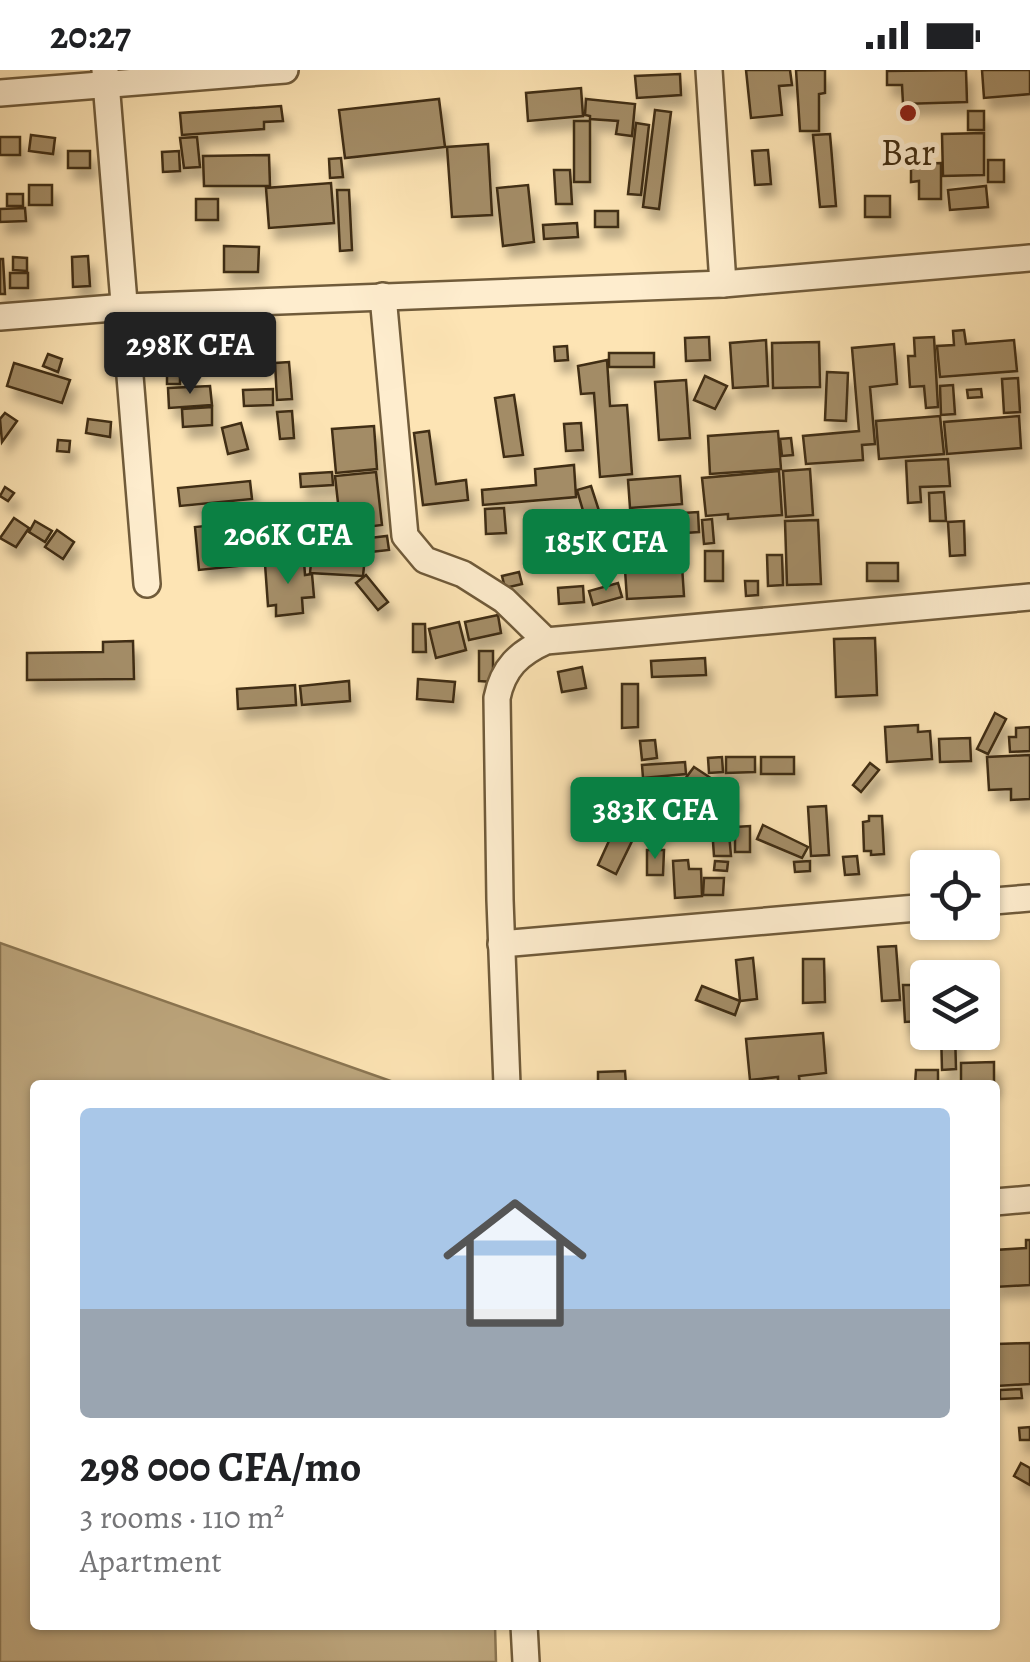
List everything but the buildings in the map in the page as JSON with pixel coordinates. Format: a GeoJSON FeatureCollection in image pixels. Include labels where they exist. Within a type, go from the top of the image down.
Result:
{"type":"FeatureCollection","features":[{"type":"Feature","properties":{"kind":"street"},"geometry":{"type":"LineString","coordinates":[[0,93],[106,77],[284,70]]}},
{"type":"Feature","properties":{"kind":"street"},"geometry":{"type":"LineString","coordinates":[[709,70],[723,284]]}},
{"type":"Feature","properties":{"kind":"street"},"geometry":{"type":"LineString","coordinates":[[106,77],[147,584]]}},
{"type":"Feature","properties":{"kind":"street"},"geometry":{"type":"LineString","coordinates":[[0,318],[126,307],[723,284],[1030,258]]}},
{"type":"Feature","properties":{"kind":"street"},"geometry":{"type":"LineString","coordinates":[[383,296],[404,536],[425,560],[463,574],[504,600],[546,640]]}},
{"type":"Feature","properties":{"kind":"street"},"geometry":{"type":"LineString","coordinates":[[507,1080],[498,698],[500,680],[525,650],[546,640],[1030,597]]}},
{"type":"Feature","properties":{"kind":"street"},"geometry":{"type":"LineString","coordinates":[[1000,900],[1030,898]]}},
{"type":"Feature","properties":{"kind":"street"},"geometry":{"type":"LineString","coordinates":[[501,944],[910,909]]}},
{"type":"Feature","properties":{"kind":"street"},"geometry":{"type":"LineString","coordinates":[[1000,1202],[1030,1199]]}},
{"type":"Feature","properties":{"kind":"street"},"geometry":{"type":"LineString","coordinates":[[524,1630],[526,1662]]}},
{"type":"Feature","properties":{"kind":"shaded area"},"geometry":{"type":"Polygon","coordinates":[[[0,943],[388,1080],[30,1080],[30,1630],[495,1630],[496,1662],[0,1662],[0,943]]]}},
{"type":"Feature","properties":{"kind":"place","name":"Bar"},"geometry":{"type":"Point","coordinates":[908,113]}}]}
